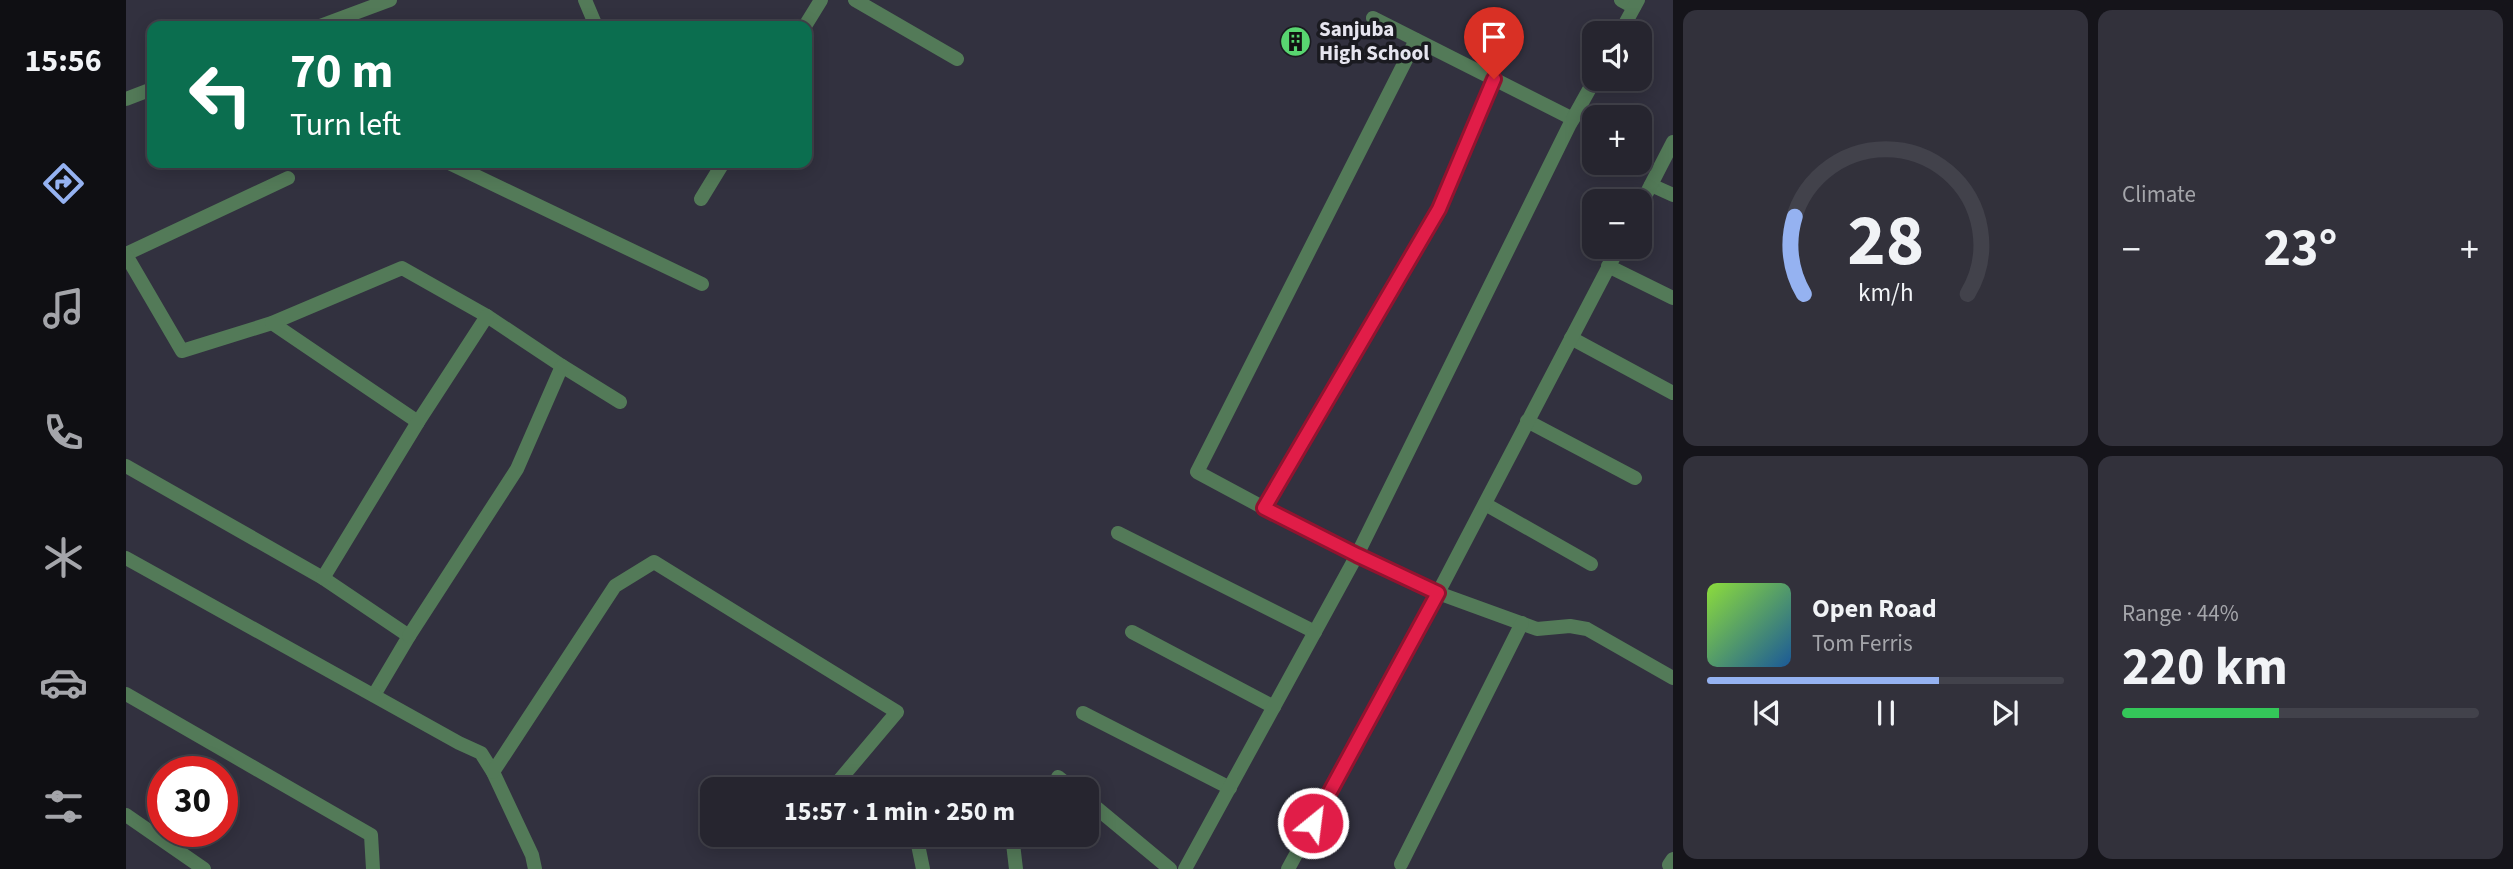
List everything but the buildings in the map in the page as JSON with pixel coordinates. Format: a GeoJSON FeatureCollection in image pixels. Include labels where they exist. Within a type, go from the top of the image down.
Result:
{"type":"FeatureCollection","features":[{"type":"Feature","properties":{"kind":"street"},"geometry":{"type":"LineString","coordinates":[[333,21],[390,0]]}},
{"type":"Feature","properties":{"kind":"street"},"geometry":{"type":"LineString","coordinates":[[585,0],[594,21]]}},
{"type":"Feature","properties":{"kind":"street"},"geometry":{"type":"LineString","coordinates":[[809,21],[821,0]]}},
{"type":"Feature","properties":{"kind":"street"},"geometry":{"type":"LineString","coordinates":[[855,0],[957,59]]}},
{"type":"Feature","properties":{"kind":"street"},"geometry":{"type":"LineString","coordinates":[[1624,21],[1631,2]]}},
{"type":"Feature","properties":{"kind":"street"},"geometry":{"type":"LineString","coordinates":[[1373,18],[1573,119]]}},
{"type":"Feature","properties":{"kind":"street"},"geometry":{"type":"LineString","coordinates":[[1416,40],[1197,472],[1357,555],[1438,593],[1537,629],[1570,626],[1587,629],[1673,678]]}},
{"type":"Feature","properties":{"kind":"street"},"geometry":{"type":"LineString","coordinates":[[1264,508],[1439,209],[1494,79]]}},
{"type":"Feature","properties":{"kind":"street"},"geometry":{"type":"LineString","coordinates":[[126,99],[147,91]]}},
{"type":"Feature","properties":{"kind":"street"},"geometry":{"type":"LineString","coordinates":[[1185,869],[1357,555],[1588,91]]}},
{"type":"Feature","properties":{"kind":"street"},"geometry":{"type":"LineString","coordinates":[[1649,189],[1673,142]]}},
{"type":"Feature","properties":{"kind":"street"},"geometry":{"type":"LineString","coordinates":[[459,168],[702,284]]}},
{"type":"Feature","properties":{"kind":"street"},"geometry":{"type":"LineString","coordinates":[[701,199],[720,168]]}},
{"type":"Feature","properties":{"kind":"street"},"geometry":{"type":"LineString","coordinates":[[288,178],[126,254],[182,351],[272,323],[402,268],[487,316],[620,402]]}},
{"type":"Feature","properties":{"kind":"street"},"geometry":{"type":"LineString","coordinates":[[1651,185],[1673,195]]}},
{"type":"Feature","properties":{"kind":"street"},"geometry":{"type":"LineString","coordinates":[[1288,869],[1438,593],[1612,259]]}},
{"type":"Feature","properties":{"kind":"street"},"geometry":{"type":"LineString","coordinates":[[1608,266],[1673,298]]}},
{"type":"Feature","properties":{"kind":"street"},"geometry":{"type":"LineString","coordinates":[[323,578],[418,422],[487,316]]}},
{"type":"Feature","properties":{"kind":"street"},"geometry":{"type":"LineString","coordinates":[[272,323],[418,422]]}},
{"type":"Feature","properties":{"kind":"street"},"geometry":{"type":"LineString","coordinates":[[1571,338],[1673,393]]}},
{"type":"Feature","properties":{"kind":"street"},"geometry":{"type":"LineString","coordinates":[[374,695],[517,469],[562,366]]}},
{"type":"Feature","properties":{"kind":"street"},"geometry":{"type":"LineString","coordinates":[[1527,422],[1635,478]]}},
{"type":"Feature","properties":{"kind":"street"},"geometry":{"type":"LineString","coordinates":[[126,466],[323,578],[409,636]]}},
{"type":"Feature","properties":{"kind":"street"},"geometry":{"type":"LineString","coordinates":[[1485,504],[1591,564]]}},
{"type":"Feature","properties":{"kind":"street"},"geometry":{"type":"LineString","coordinates":[[1118,533],[1315,632]]}},
{"type":"Feature","properties":{"kind":"street"},"geometry":{"type":"LineString","coordinates":[[126,558],[481,753],[493,772],[532,855],[535,869]]}},
{"type":"Feature","properties":{"kind":"street"},"geometry":{"type":"LineString","coordinates":[[493,772],[615,586],[654,562],[897,712],[842,777]]}},
{"type":"Feature","properties":{"kind":"street"},"geometry":{"type":"LineString","coordinates":[[1401,864],[1522,623]]}},
{"type":"Feature","properties":{"kind":"street"},"geometry":{"type":"LineString","coordinates":[[1132,632],[1274,707]]}},
{"type":"Feature","properties":{"kind":"street"},"geometry":{"type":"LineString","coordinates":[[126,694],[371,835],[373,869]]}},
{"type":"Feature","properties":{"kind":"street"},"geometry":{"type":"LineString","coordinates":[[1083,713],[1230,788]]}},
{"type":"Feature","properties":{"kind":"street"},"geometry":{"type":"LineString","coordinates":[[1099,810],[1170,869]]}},
{"type":"Feature","properties":{"kind":"street"},"geometry":{"type":"LineString","coordinates":[[126,815],[205,869]]}},
{"type":"Feature","properties":{"kind":"street"},"geometry":{"type":"LineString","coordinates":[[918,847],[923,869]]}},
{"type":"Feature","properties":{"kind":"street"},"geometry":{"type":"LineString","coordinates":[[1013,847],[1016,869]]}},
{"type":"Feature","properties":{"kind":"place","name":"Sanjuba High School"},"geometry":{"type":"Point","coordinates":[1296,41]}},
{"type":"Feature","properties":{"kind":"route"},"geometry":{"type":"LineString","coordinates":[[1313,823],[1438,593],[1264,508],[1439,209],[1494,79]]}}]}
